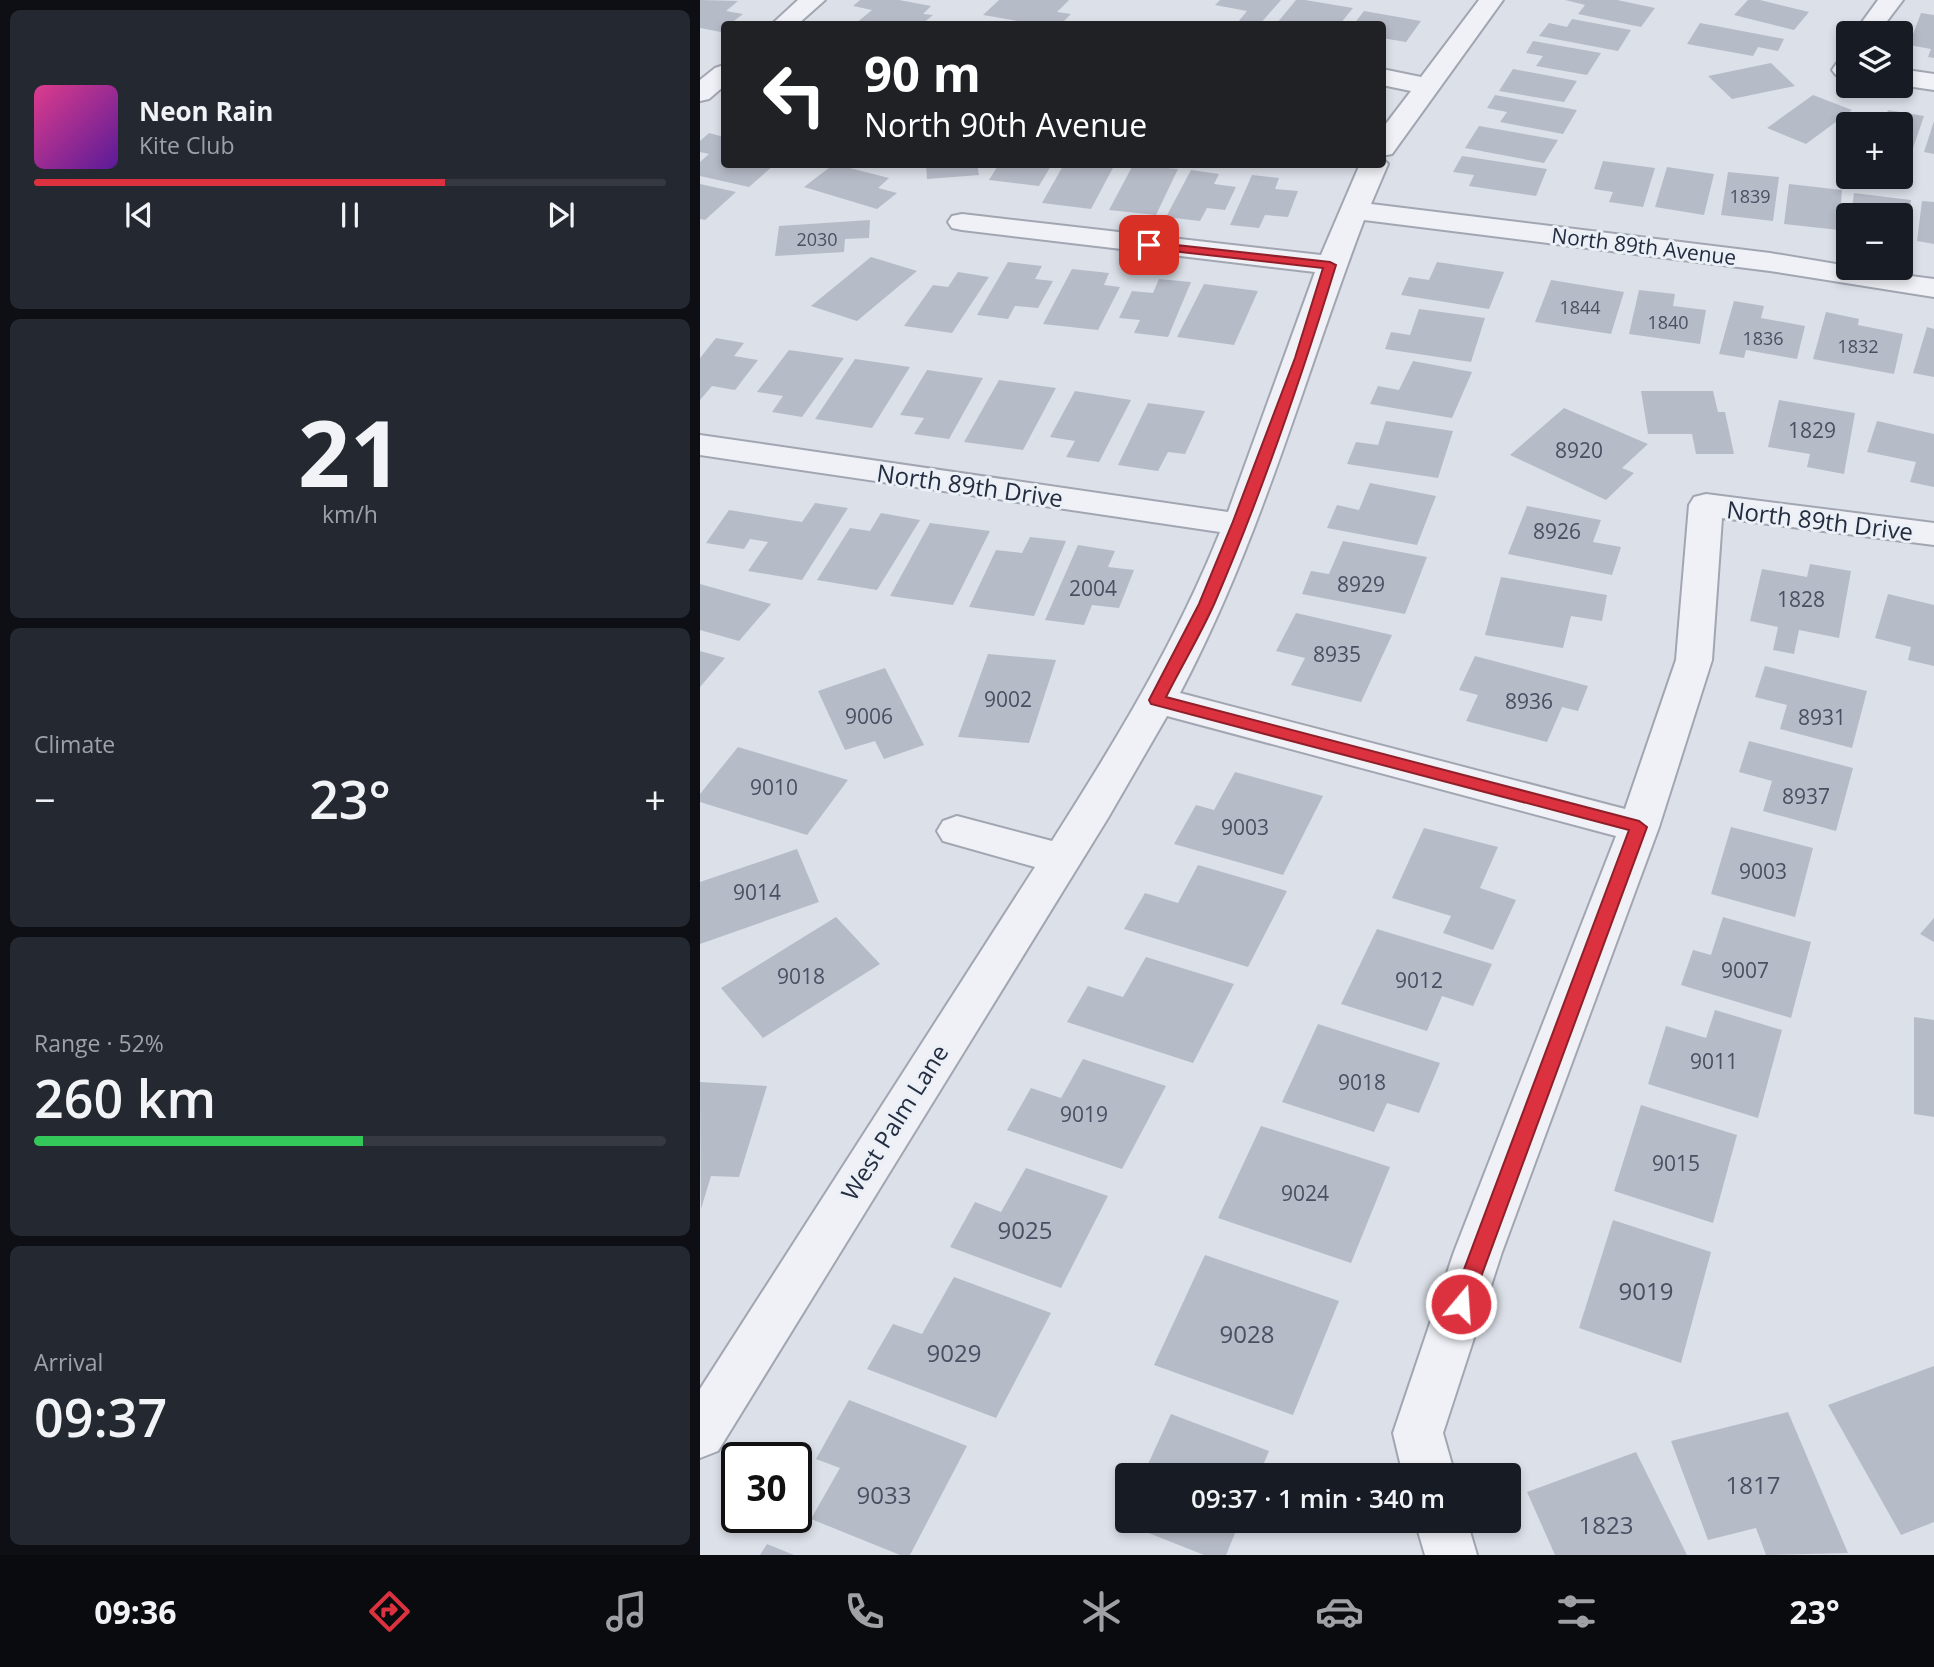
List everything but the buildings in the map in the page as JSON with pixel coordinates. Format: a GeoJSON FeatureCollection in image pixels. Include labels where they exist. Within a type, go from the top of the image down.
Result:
{"type":"FeatureCollection","features":[{"type":"Feature","properties":{"kind":"street"},"geometry":{"type":"LineString","coordinates":[[787,21],[813,0]]}},
{"type":"Feature","properties":{"kind":"street"},"geometry":{"type":"LineString","coordinates":[[1386,142],[1491,0]]}},
{"type":"Feature","properties":{"kind":"street"},"geometry":{"type":"LineString","coordinates":[[1873,21],[1891,0]]}},
{"type":"Feature","properties":{"kind":"street"},"geometry":{"type":"LineString","coordinates":[[700,93],[721,76]]}},
{"type":"Feature","properties":{"kind":"street"},"geometry":{"type":"LineString","coordinates":[[1386,78],[1427,86]]}},
{"type":"Feature","properties":{"kind":"street"},"geometry":{"type":"LineString","coordinates":[[1913,79],[1934,82]]}},
{"type":"Feature","properties":{"kind":"street","name":"West Palm Lane"},"geometry":{"type":"LineString","coordinates":[[700,1434],[714,1383],[891,1124],[1062,859],[1157,700],[1206,604],[1239,524],[1301,358],[1330,265],[1372,168]]}},
{"type":"Feature","properties":{"kind":"street","name":"North 89th Avenue"},"geometry":{"type":"LineString","coordinates":[[1353,210],[1770,262],[1934,288]]}},
{"type":"Feature","properties":{"kind":"street"},"geometry":{"type":"LineString","coordinates":[[962,222],[1330,265]]}},
{"type":"Feature","properties":{"kind":"street"},"geometry":{"type":"LineString","coordinates":[[700,475],[711,447]]}},
{"type":"Feature","properties":{"kind":"street","name":"North 89th Drive"},"geometry":{"type":"LineString","coordinates":[[711,447],[1239,524]]}},
{"type":"Feature","properties":{"kind":"street","name":"North 89th Drive"},"geometry":{"type":"LineString","coordinates":[[1639,827],[1693,660],[1706,505],[1934,534]]}},
{"type":"Feature","properties":{"kind":"street"},"geometry":{"type":"LineString","coordinates":[[1157,700],[1639,827],[1478,1252],[1418,1433],[1426,1463]]}},
{"type":"Feature","properties":{"kind":"street"},"geometry":{"type":"LineString","coordinates":[[957,831],[1062,859]]}},
{"type":"Feature","properties":{"kind":"street"},"geometry":{"type":"LineString","coordinates":[[1445,1533],[1451,1555]]}},
{"type":"Feature","properties":{"kind":"route"},"geometry":{"type":"LineString","coordinates":[[1149,245],[1330,265],[1301,358],[1239,524],[1206,604],[1157,700],[1639,827],[1478,1252],[1461,1304]]}}]}
